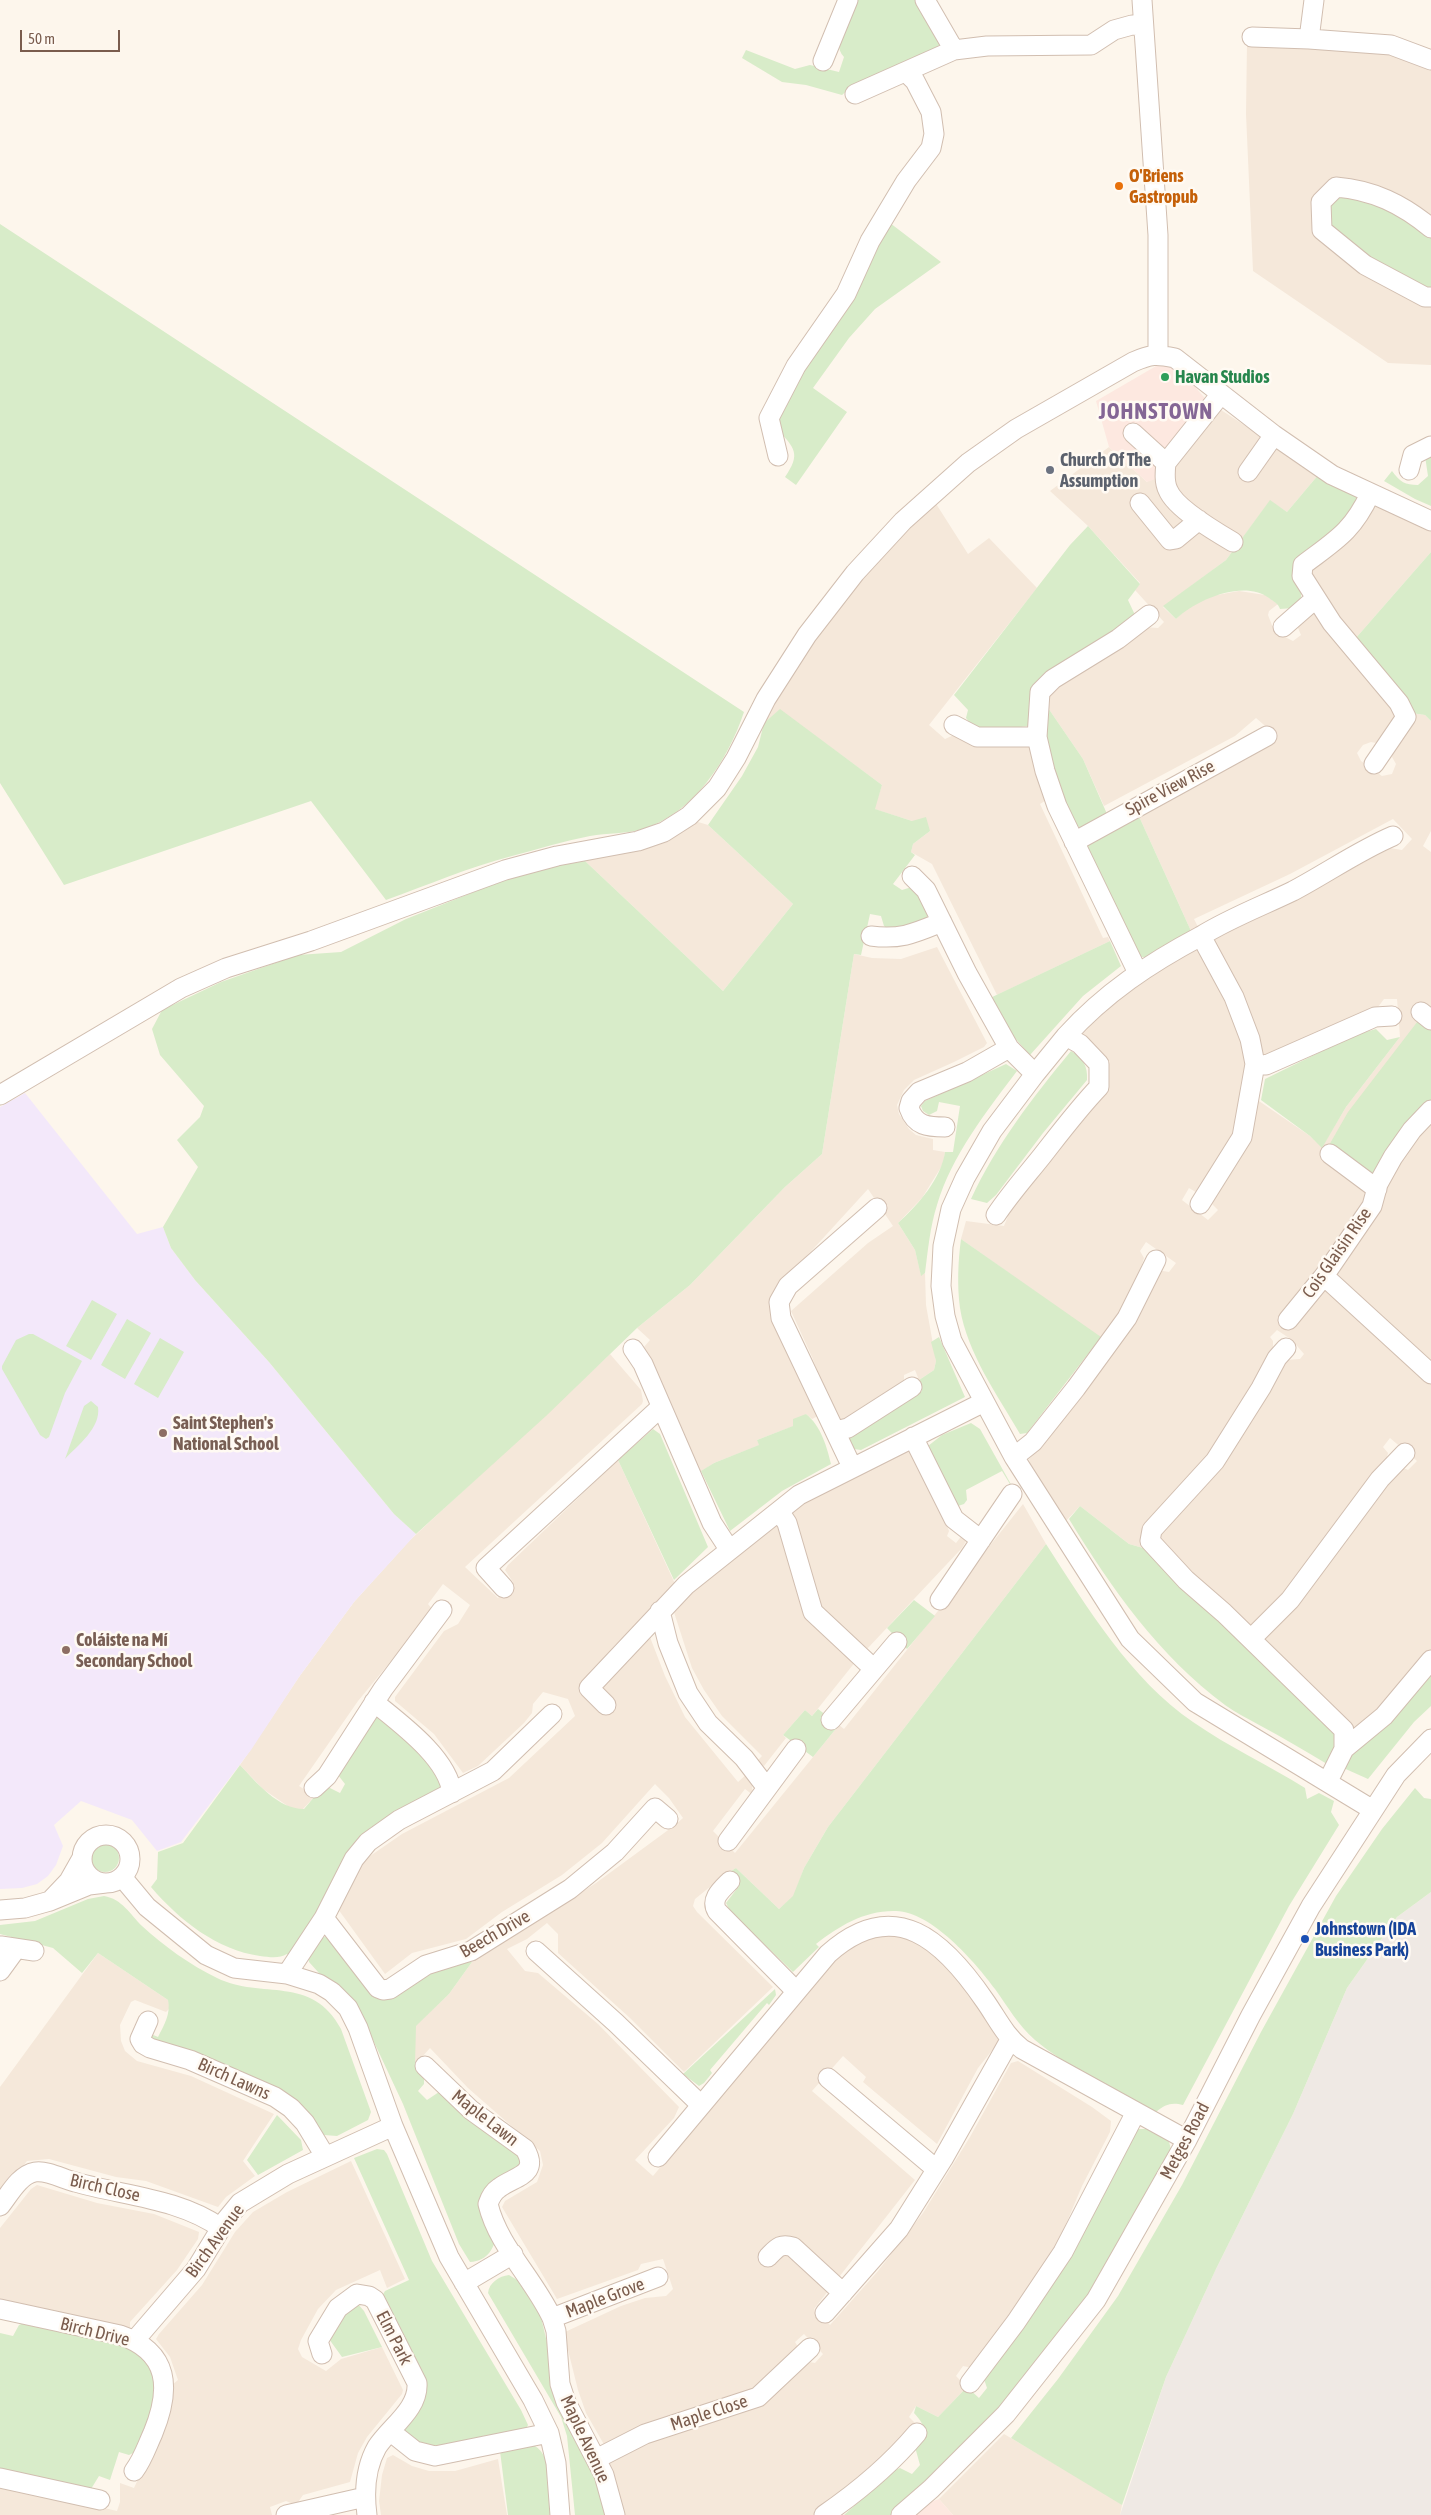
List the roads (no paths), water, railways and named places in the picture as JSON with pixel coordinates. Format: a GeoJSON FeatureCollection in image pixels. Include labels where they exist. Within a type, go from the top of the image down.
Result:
{"type":"FeatureCollection","features":[{"type":"Feature","properties":{"kind":"street"},"geometry":{"type":"LineString","coordinates":[[823,61],[848,0]]}},
{"type":"Feature","properties":{"kind":"street"},"geometry":{"type":"LineString","coordinates":[[925,0],[954,50]]}},
{"type":"Feature","properties":{"kind":"street"},"geometry":{"type":"LineString","coordinates":[[1142,0],[1151,110],[1158,235],[1158,354]]}},
{"type":"Feature","properties":{"kind":"street"},"geometry":{"type":"LineString","coordinates":[[1309,39],[1314,0]]}},
{"type":"Feature","properties":{"kind":"street"},"geometry":{"type":"LineString","coordinates":[[855,94],[954,50],[987,46],[1092,45],[1114,30],[1132,26],[1143,26]]}},
{"type":"Feature","properties":{"kind":"street"},"geometry":{"type":"LineString","coordinates":[[1252,36],[1392,45],[1431,60]]}},
{"type":"Feature","properties":{"kind":"street"},"geometry":{"type":"LineString","coordinates":[[778,456],[770,418],[774,409],[796,366],[846,294],[870,241],[906,181],[931,148],[934,134],[931,112],[915,82],[906,72]]}},
{"type":"Feature","properties":{"kind":"street"},"geometry":{"type":"LineString","coordinates":[[1431,228],[1410,210],[1360,189],[1336,188],[1321,202],[1322,230],[1365,265],[1425,296],[1431,297]]}},
{"type":"Feature","properties":{"kind":"street"},"geometry":{"type":"LineString","coordinates":[[0,1094],[181,988],[226,968],[311,941],[504,870],[556,856],[638,841],[664,832],[681,822],[717,788],[736,758],[766,699],[807,635],[855,573],[903,521],[968,463],[1016,429],[1133,362],[1158,354],[1175,358],[1274,435],[1332,476],[1431,520]]}},
{"type":"Feature","properties":{"kind":"street"},"geometry":{"type":"LineString","coordinates":[[1221,394],[1166,463],[1164,475],[1168,492],[1199,520],[1232,542]]}},
{"type":"Feature","properties":{"kind":"street"},"geometry":{"type":"LineString","coordinates":[[1133,433],[1166,463]]}},
{"type":"Feature","properties":{"kind":"street"},"geometry":{"type":"LineString","coordinates":[[1248,472],[1274,435]]}},
{"type":"Feature","properties":{"kind":"street"},"geometry":{"type":"LineString","coordinates":[[1409,470],[1413,454],[1431,446]]}},
{"type":"Feature","properties":{"kind":"street"},"geometry":{"type":"LineString","coordinates":[[1370,494],[1361,514],[1347,533],[1304,565],[1302,576],[1315,599],[1332,622],[1399,703],[1406,716],[1374,764]]}},
{"type":"Feature","properties":{"kind":"street"},"geometry":{"type":"LineString","coordinates":[[1140,503],[1170,540],[1176,539],[1199,520]]}},
{"type":"Feature","properties":{"kind":"street"},"geometry":{"type":"LineString","coordinates":[[1283,627],[1315,599]]}},
{"type":"Feature","properties":{"kind":"street"},"geometry":{"type":"LineString","coordinates":[[1138,973],[1057,806],[1044,771],[1037,737],[1040,692],[1053,679],[1118,639],[1149,615]]}},
{"type":"Feature","properties":{"kind":"street"},"geometry":{"type":"LineString","coordinates":[[954,725],[977,737],[1037,737]]}},
{"type":"Feature","properties":{"kind":"street","name":"Spire View Rise"},"geometry":{"type":"LineString","coordinates":[[1074,842],[1267,736]]}},
{"type":"Feature","properties":{"kind":"street"},"geometry":{"type":"LineString","coordinates":[[1373,1810],[1195,1702],[1130,1639],[1014,1457],[984,1402],[948,1329],[941,1286],[943,1246],[951,1209],[965,1178],[992,1131],[1035,1074],[1083,1018],[1120,985],[1201,936],[1227,921],[1293,890],[1367,847],[1393,836]]}},
{"type":"Feature","properties":{"kind":"street"},"geometry":{"type":"LineString","coordinates":[[912,876],[926,890],[985,1008],[1008,1048],[1035,1074]]}},
{"type":"Feature","properties":{"kind":"street"},"geometry":{"type":"LineString","coordinates":[[871,936],[893,939],[909,936],[942,922]]}},
{"type":"Feature","properties":{"kind":"street"},"geometry":{"type":"LineString","coordinates":[[1200,1204],[1242,1137],[1255,1064],[1250,1039],[1234,997],[1201,936]]}},
{"type":"Feature","properties":{"kind":"street"},"geometry":{"type":"LineString","coordinates":[[1255,1064],[1266,1065],[1375,1017],[1392,1016]]}},
{"type":"Feature","properties":{"kind":"street"},"geometry":{"type":"LineString","coordinates":[[996,1215],[1013,1189],[1098,1087],[1100,1064],[1080,1044],[1066,1036]]}},
{"type":"Feature","properties":{"kind":"street"},"geometry":{"type":"LineString","coordinates":[[945,1127],[925,1126],[915,1119],[909,1108],[914,1096],[919,1092],[967,1072],[1008,1048]]}},
{"type":"Feature","properties":{"kind":"street","name":"Cois Glaisin Rise"},"geometry":{"type":"LineString","coordinates":[[1288,1320],[1324,1276],[1372,1206],[1377,1189],[1393,1157],[1412,1130],[1431,1110]]}},
{"type":"Feature","properties":{"kind":"street"},"geometry":{"type":"LineString","coordinates":[[1330,1154],[1377,1189]]}},
{"type":"Feature","properties":{"kind":"street"},"geometry":{"type":"LineString","coordinates":[[852,1468],[782,1318],[779,1302],[788,1286],[877,1208]]}},
{"type":"Feature","properties":{"kind":"street"},"geometry":{"type":"LineString","coordinates":[[1014,1457],[1033,1442],[1076,1388],[1127,1318],[1156,1260]]}},
{"type":"Feature","properties":{"kind":"street"},"geometry":{"type":"LineString","coordinates":[[1324,1276],[1431,1374]]}},
{"type":"Feature","properties":{"kind":"street"},"geometry":{"type":"LineString","coordinates":[[1286,1348],[1277,1358],[1261,1388],[1215,1460],[1152,1530],[1150,1540],[1186,1580],[1251,1639],[1344,1730],[1344,1749]]}},
{"type":"Feature","properties":{"kind":"street"},"geometry":{"type":"LineString","coordinates":[[633,1349],[644,1364],[712,1524],[729,1550]]}},
{"type":"Feature","properties":{"kind":"street"},"geometry":{"type":"LineString","coordinates":[[836,1431],[848,1428],[912,1387]]}},
{"type":"Feature","properties":{"kind":"street"},"geometry":{"type":"LineString","coordinates":[[606,1705],[589,1688],[660,1611],[729,1550],[799,1495],[984,1402]]}},
{"type":"Feature","properties":{"kind":"street"},"geometry":{"type":"LineString","coordinates":[[504,1588],[486,1568],[661,1407]]}},
{"type":"Feature","properties":{"kind":"street"},"geometry":{"type":"LineString","coordinates":[[913,1437],[954,1519],[981,1540]]}},
{"type":"Feature","properties":{"kind":"street"},"geometry":{"type":"LineString","coordinates":[[1251,1639],[1290,1600],[1380,1479],[1405,1453]]}},
{"type":"Feature","properties":{"kind":"street"},"geometry":{"type":"LineString","coordinates":[[940,1600],[1012,1494]]}},
{"type":"Feature","properties":{"kind":"street"},"geometry":{"type":"LineString","coordinates":[[779,1511],[787,1523],[813,1612],[874,1669]]}},
{"type":"Feature","properties":{"kind":"street"},"geometry":{"type":"LineString","coordinates":[[327,1783],[374,1702],[442,1610]]}},
{"type":"Feature","properties":{"kind":"street"},"geometry":{"type":"LineString","coordinates":[[660,1611],[668,1643],[688,1693],[708,1723],[744,1758],[767,1788]]}},
{"type":"Feature","properties":{"kind":"street"},"geometry":{"type":"LineString","coordinates":[[831,1720],[897,1642]]}},
{"type":"Feature","properties":{"kind":"street"},"geometry":{"type":"LineString","coordinates":[[1328,1781],[1344,1749],[1384,1716],[1431,1660]]}},
{"type":"Feature","properties":{"kind":"street"},"geometry":{"type":"LineString","coordinates":[[374,1702],[437,1760],[447,1774],[452,1793]]}},
{"type":"Feature","properties":{"kind":"street"},"geometry":{"type":"LineString","coordinates":[[287,1974],[324,1918],[354,1859],[368,1842],[399,1820],[493,1772],[552,1714]]}},
{"type":"Feature","properties":{"kind":"street","name":"Metges Road"},"geometry":{"type":"LineString","coordinates":[[901,2515],[931,2489],[1006,2414],[1096,2300],[1187,2140],[1250,2015],[1311,1906],[1396,1775],[1431,1739]]}},
{"type":"Feature","properties":{"kind":"street"},"geometry":{"type":"LineString","coordinates":[[728,1841],[796,1748]]}},
{"type":"Feature","properties":{"kind":"street","name":"Beech Drive"},"geometry":{"type":"LineString","coordinates":[[324,1918],[378,1988],[383,1990],[390,1989],[426,1965],[471,1951],[570,1889],[615,1852],[655,1808],[668,1819]]}},
{"type":"Feature","properties":{"kind":"street"},"geometry":{"type":"LineString","coordinates":[[0,1910],[25,1908],[50,1900],[89,1885],[114,1880],[130,1864],[130,1856],[123,1841],[108,1835],[94,1838],[84,1848],[82,1858],[69,1880],[50,1900]]}},
{"type":"Feature","properties":{"kind":"street"},"geometry":{"type":"LineString","coordinates":[[82,1858],[86,1873],[98,1882],[114,1880],[206,1955],[234,1968],[287,1974],[319,1984],[332,1992],[348,2008],[358,2028],[393,2126],[449,2257],[549,2432],[556,2463],[560,2515]]}},
{"type":"Feature","properties":{"kind":"street"},"geometry":{"type":"LineString","coordinates":[[730,1881],[716,1896],[714,1906],[717,1912],[796,1991]]}},
{"type":"Feature","properties":{"kind":"street"},"geometry":{"type":"LineString","coordinates":[[658,2157],[796,1991],[840,1944],[866,1930],[893,1926],[921,1935],[948,1954],[984,2000],[1010,2040],[1035,2058],[1187,2140]]}},
{"type":"Feature","properties":{"kind":"street"},"geometry":{"type":"LineString","coordinates":[[0,1971],[17,1949]]}},
{"type":"Feature","properties":{"kind":"street"},"geometry":{"type":"LineString","coordinates":[[536,1951],[616,2023],[701,2105]]}},
{"type":"Feature","properties":{"kind":"street","name":"Birch Lawns"},"geometry":{"type":"LineString","coordinates":[[148,2021],[140,2039],[143,2044],[150,2048],[190,2060],[275,2097],[291,2108],[305,2123],[325,2156]]}},
{"type":"Feature","properties":{"kind":"street"},"geometry":{"type":"LineString","coordinates":[[825,2313],[899,2229],[936,2170],[1010,2040]]}},
{"type":"Feature","properties":{"kind":"street"},"geometry":{"type":"LineString","coordinates":[[828,2078],[936,2170]]}},
{"type":"Feature","properties":{"kind":"street","name":"Maple Lawn"},"geometry":{"type":"LineString","coordinates":[[429,2079],[525,2149],[530,2158],[529,2167],[523,2175],[498,2188],[488,2204],[490,2214],[513,2254]]}},
{"type":"Feature","properties":{"kind":"street"},"geometry":{"type":"LineString","coordinates":[[970,2383],[1016,2322],[1063,2252],[1136,2112]]}},
{"type":"Feature","properties":{"kind":"street","name":"Birch Avenue"},"geometry":{"type":"LineString","coordinates":[[135,2340],[196,2269],[221,2228],[240,2203],[255,2192],[325,2156],[393,2126]]}},
{"type":"Feature","properties":{"kind":"street","name":"Birch Close"},"geometry":{"type":"LineString","coordinates":[[0,2206],[27,2174],[41,2172],[181,2207],[211,2221],[221,2228]]}},
{"type":"Feature","properties":{"kind":"street"},"geometry":{"type":"LineString","coordinates":[[768,2258],[778,2246],[784,2244],[793,2247],[843,2293]]}},
{"type":"Feature","properties":{"kind":"street"},"geometry":{"type":"LineString","coordinates":[[464,2283],[513,2254]]}},
{"type":"Feature","properties":{"kind":"street","name":"Maple Avenue"},"geometry":{"type":"LineString","coordinates":[[513,2254],[552,2318],[556,2331],[560,2384],[566,2402],[604,2475],[616,2515]]}},
{"type":"Feature","properties":{"kind":"street","name":"Maple Grove"},"geometry":{"type":"LineString","coordinates":[[552,2318],[658,2278]]}},
{"type":"Feature","properties":{"kind":"street","name":"Elm Park"},"geometry":{"type":"LineString","coordinates":[[322,2354],[318,2341],[324,2328],[344,2301],[363,2294],[374,2300],[416,2383],[417,2392],[414,2401],[378,2446],[372,2457],[366,2483],[366,2506]]}},
{"type":"Feature","properties":{"kind":"street","name":"Birch Drive"},"geometry":{"type":"LineString","coordinates":[[0,2309],[135,2340],[146,2349],[160,2366],[165,2389],[159,2417],[142,2459],[134,2471]]}},
{"type":"Feature","properties":{"kind":"street","name":"Maple Close"},"geometry":{"type":"LineString","coordinates":[[596,2459],[645,2434],[758,2397],[810,2348]]}},
{"type":"Feature","properties":{"kind":"street"},"geometry":{"type":"LineString","coordinates":[[390,2432],[415,2451],[435,2456],[549,2432]]}},
{"type":"Feature","properties":{"kind":"street"},"geometry":{"type":"LineString","coordinates":[[824,2515],[856,2494],[899,2454],[917,2433]]}},
{"type":"Feature","properties":{"kind":"street"},"geometry":{"type":"LineString","coordinates":[[0,2478],[100,2500]]}},
{"type":"Feature","properties":{"kind":"street"},"geometry":{"type":"LineString","coordinates":[[286,2515],[366,2506]]}},
{"type":"Feature","properties":{"kind":"place","name":"O'Briens Gastropub"},"geometry":{"type":"Point","coordinates":[1119,186]}},
{"type":"Feature","properties":{"kind":"place","name":"Havan Studios"},"geometry":{"type":"Point","coordinates":[1165,377]}},
{"type":"Feature","properties":{"kind":"place","name":"Church Of The Assumption"},"geometry":{"type":"Point","coordinates":[1050,470]}},
{"type":"Feature","properties":{"kind":"place","name":"Saint Stephen's National School"},"geometry":{"type":"Point","coordinates":[163,1433]}},
{"type":"Feature","properties":{"kind":"place","name":"Coláiste na Mí Secondary School"},"geometry":{"type":"Point","coordinates":[66,1650]}},
{"type":"Feature","properties":{"kind":"place","name":"Johnstown (IDA Business Park)"},"geometry":{"type":"Point","coordinates":[1305,1939]}},
{"type":"Feature","properties":{"kind":"district","name":"JOHNSTOWN"},"geometry":{"type":"Point","coordinates":[1156,412]}}]}
